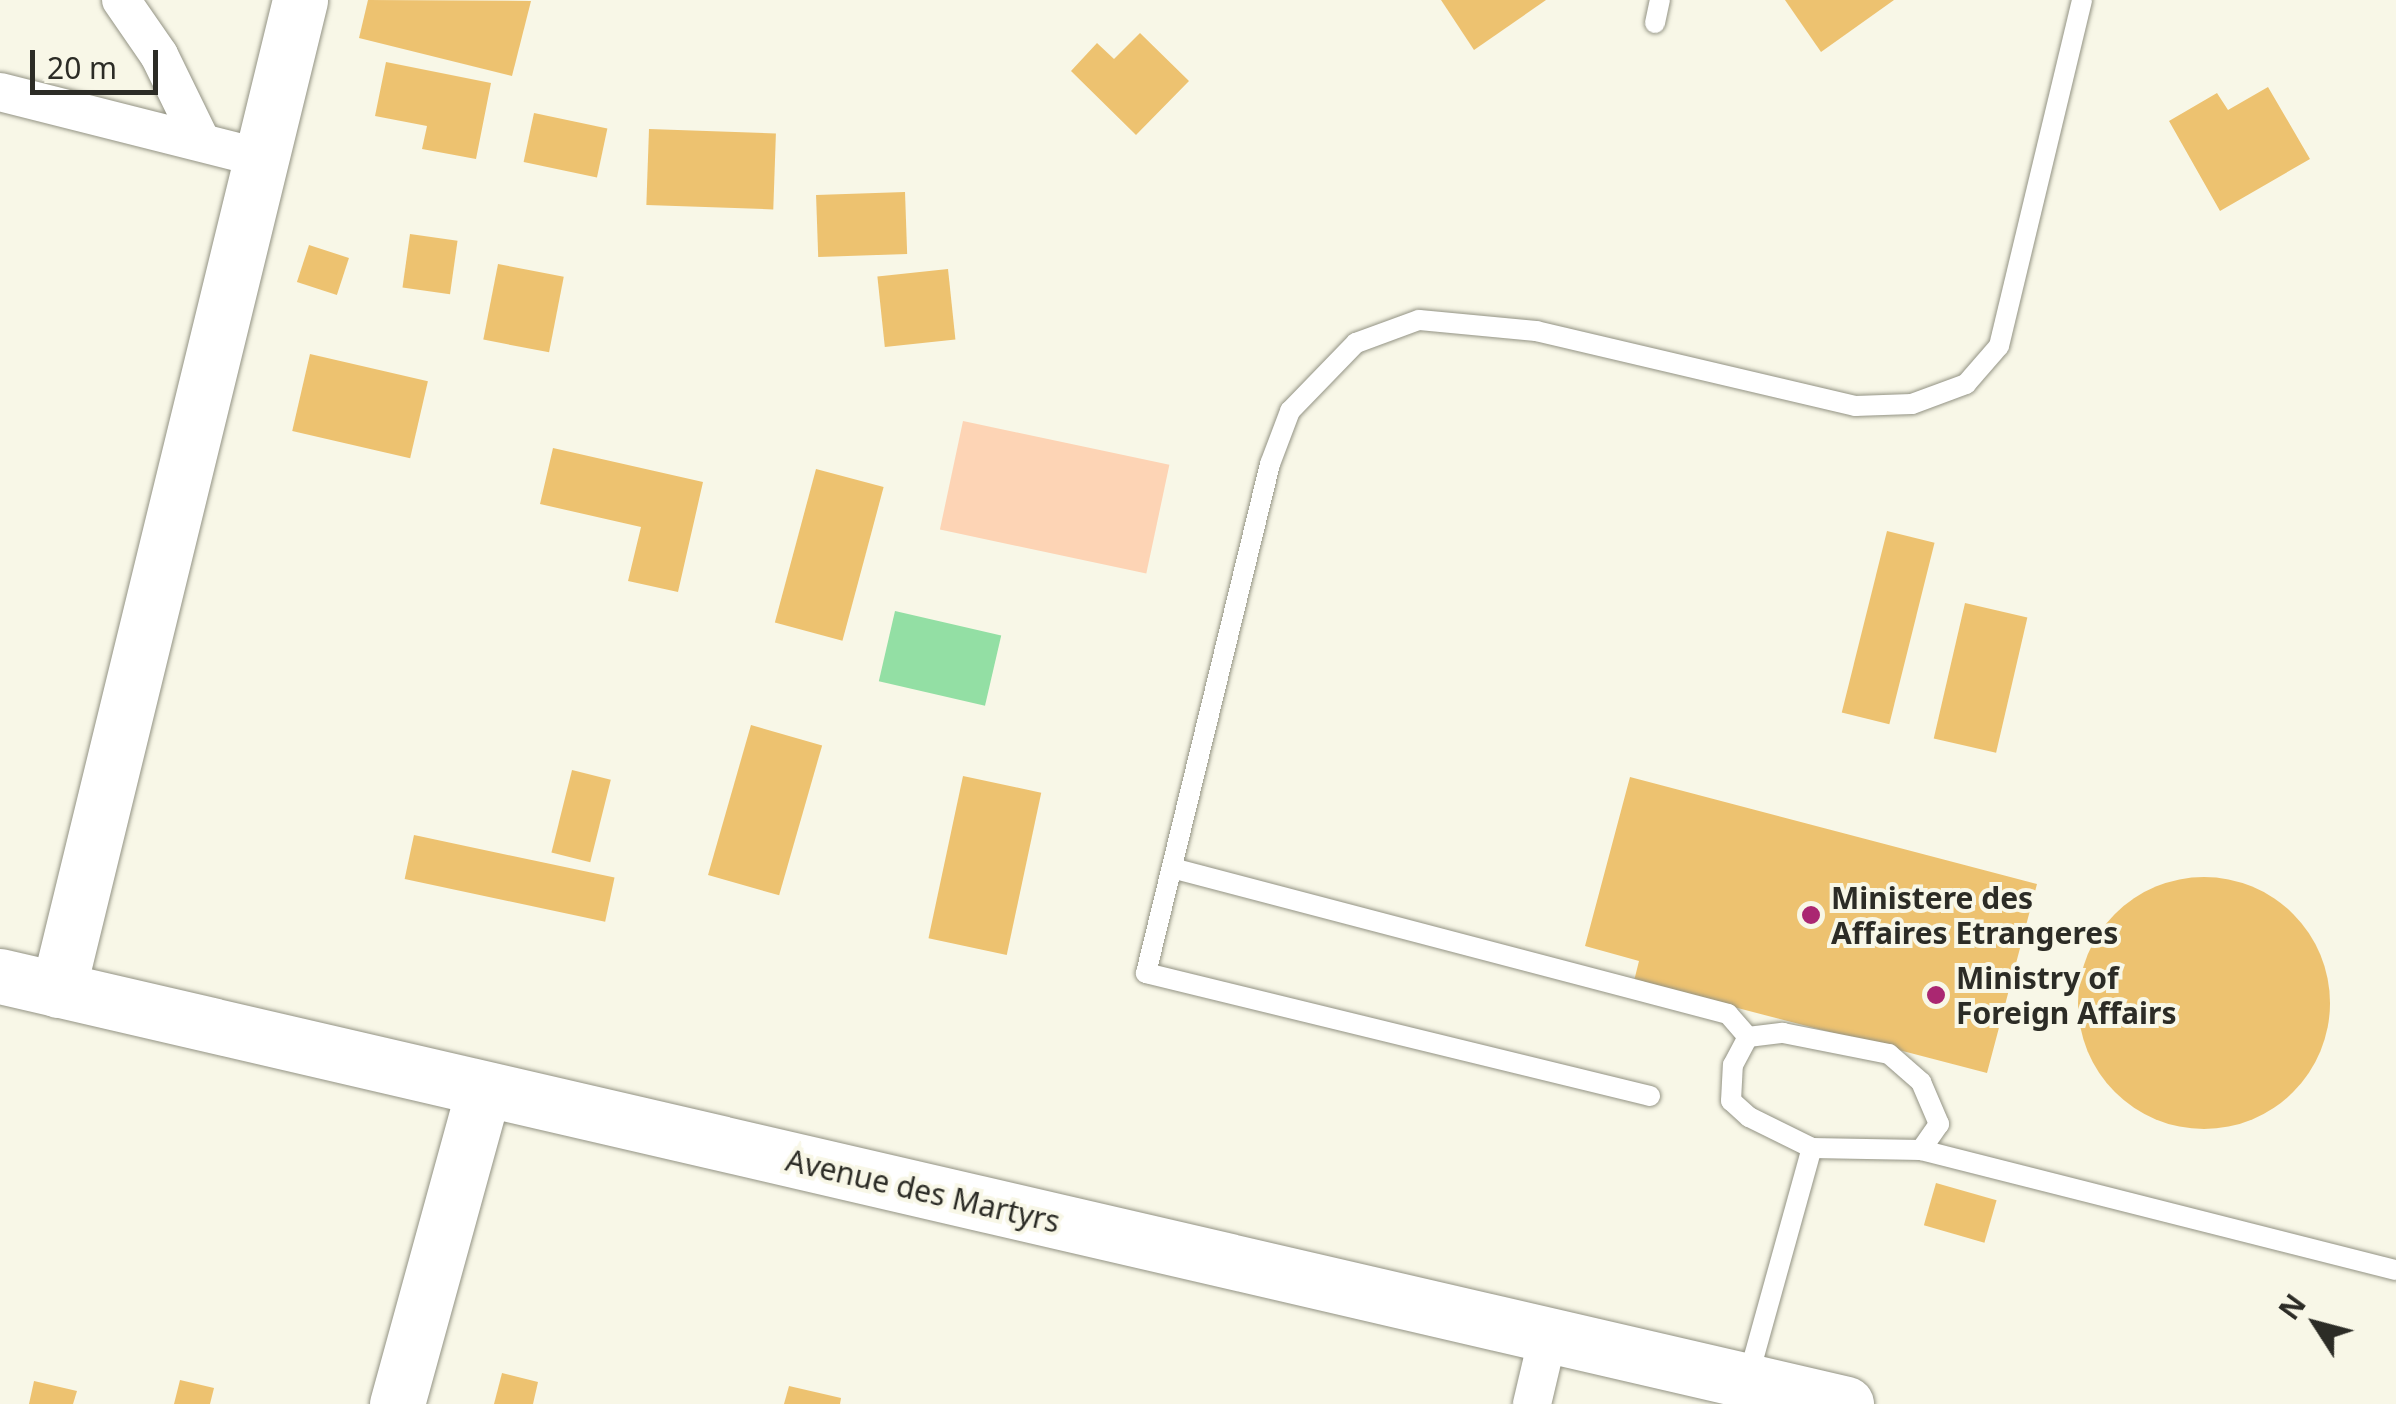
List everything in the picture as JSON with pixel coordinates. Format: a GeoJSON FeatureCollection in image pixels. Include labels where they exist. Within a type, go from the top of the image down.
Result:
{"type":"FeatureCollection","features":[{"type":"Feature","properties":{"kind":"main road"},"geometry":{"type":"LineString","coordinates":[[58,990],[300,0]]}},
{"type":"Feature","properties":{"kind":"main road","name":"Avenue des Martyrs"},"geometry":{"type":"LineString","coordinates":[[0,976],[483,1091],[1549,1332],[1846,1404]]}},
{"type":"Feature","properties":{"kind":"main road"},"geometry":{"type":"LineString","coordinates":[[397,1404],[483,1091]]}},
{"type":"Feature","properties":{"kind":"street"},"geometry":{"type":"LineString","coordinates":[[121,0],[159,55],[200,139]]}},
{"type":"Feature","properties":{"kind":"street"},"geometry":{"type":"LineString","coordinates":[[0,92],[200,139],[260,158]]}},
{"type":"Feature","properties":{"kind":"street"},"geometry":{"type":"LineString","coordinates":[[1532,1404],[1549,1332]]}},
{"type":"Feature","properties":{"kind":"lane"},"geometry":{"type":"LineString","coordinates":[[1655,23],[1660,0]]}},
{"type":"Feature","properties":{"kind":"lane"},"geometry":{"type":"LineString","coordinates":[[1650,1096],[1146,973],[1270,464],[1290,411],[1356,344],[1420,320],[1536,331],[1854,406],[1912,404],[1966,384],[2000,346],[2082,0]]}},
{"type":"Feature","properties":{"kind":"lane"},"geometry":{"type":"LineString","coordinates":[[1172,868],[1728,1014],[1748,1037]]}},
{"type":"Feature","properties":{"kind":"lane"},"geometry":{"type":"LineString","coordinates":[[1748,1037],[1783,1033],[1890,1054],[1921,1082],[1939,1124],[1921,1150]]}},
{"type":"Feature","properties":{"kind":"lane"},"geometry":{"type":"LineString","coordinates":[[1748,1037],[1733,1065],[1731,1101],[1749,1117],[1812,1148],[1921,1150],[2396,1270]]}},
{"type":"Feature","properties":{"kind":"lane"},"geometry":{"type":"LineString","coordinates":[[1748,1380],[1812,1148]]}},
{"type":"Feature","properties":{"kind":"shaded area"},"geometry":{"type":"Polygon","coordinates":[[[963,421],[1169,465],[1146,573],[940,530],[963,421]]]}},
{"type":"Feature","properties":{"kind":"shaded area"},"geometry":{"type":"Polygon","coordinates":[[[895,611],[1001,636],[985,706],[879,681],[895,611]]]}},
{"type":"Feature","properties":{"kind":"building"},"geometry":{"type":"Polygon","coordinates":[[[368,0],[531,1],[512,76],[359,38],[368,0]]]}},
{"type":"Feature","properties":{"kind":"building"},"geometry":{"type":"Polygon","coordinates":[[[1441,0],[1546,0],[1474,50],[1441,0]]]}},
{"type":"Feature","properties":{"kind":"building"},"geometry":{"type":"Polygon","coordinates":[[[1785,0],[1894,0],[1821,52],[1785,0]]]}},
{"type":"Feature","properties":{"kind":"building"},"geometry":{"type":"Polygon","coordinates":[[[1140,33],[1189,81],[1136,135],[1071,71],[1097,43],[1114,59],[1140,33]]]}},
{"type":"Feature","properties":{"kind":"building"},"geometry":{"type":"Polygon","coordinates":[[[386,62],[491,83],[476,159],[422,149],[427,126],[375,116],[386,62]]]}},
{"type":"Feature","properties":{"kind":"building"},"geometry":{"type":"Polygon","coordinates":[[[2268,87],[2310,159],[2220,211],[2169,121],[2217,93],[2228,110],[2268,87]]]}},
{"type":"Feature","properties":{"kind":"building"},"geometry":{"type":"Polygon","coordinates":[[[534,113],[607,129],[597,178],[524,162],[534,113]]]}},
{"type":"Feature","properties":{"kind":"building"},"geometry":{"type":"Polygon","coordinates":[[[649,129],[776,133],[773,209],[646,205],[649,129]]]}},
{"type":"Feature","properties":{"kind":"building"},"geometry":{"type":"Polygon","coordinates":[[[905,192],[907,254],[818,257],[816,195],[905,192]]]}},
{"type":"Feature","properties":{"kind":"building"},"geometry":{"type":"Polygon","coordinates":[[[410,234],[458,241],[450,294],[402,287],[410,234]]]}},
{"type":"Feature","properties":{"kind":"building"},"geometry":{"type":"Polygon","coordinates":[[[309,245],[349,258],[337,295],[297,282],[309,245]]]}},
{"type":"Feature","properties":{"kind":"building"},"geometry":{"type":"Polygon","coordinates":[[[498,264],[564,277],[549,352],[483,340],[498,264]]]}},
{"type":"Feature","properties":{"kind":"building"},"geometry":{"type":"Polygon","coordinates":[[[948,269],[955,340],[885,347],[877,276],[948,269]]]}},
{"type":"Feature","properties":{"kind":"building"},"geometry":{"type":"Polygon","coordinates":[[[310,354],[428,381],[410,458],[292,431],[310,354]]]}},
{"type":"Feature","properties":{"kind":"building"},"geometry":{"type":"Polygon","coordinates":[[[553,448],[703,482],[678,592],[628,581],[641,527],[540,504],[553,448]]]}},
{"type":"Feature","properties":{"kind":"building"},"geometry":{"type":"Polygon","coordinates":[[[816,469],[884,487],[842,641],[775,623],[816,469]]]}},
{"type":"Feature","properties":{"kind":"building"},"geometry":{"type":"Polygon","coordinates":[[[1887,531],[1935,543],[1889,724],[1842,712],[1887,531]]]}},
{"type":"Feature","properties":{"kind":"building"},"geometry":{"type":"Polygon","coordinates":[[[1965,603],[2027,617],[1996,753],[1934,738],[1965,603]]]}},
{"type":"Feature","properties":{"kind":"building"},"geometry":{"type":"Polygon","coordinates":[[[751,725],[822,745],[779,895],[708,875],[751,725]]]}},
{"type":"Feature","properties":{"kind":"building"},"geometry":{"type":"Polygon","coordinates":[[[572,770],[611,780],[590,862],[551,852],[572,770]]]}},
{"type":"Feature","properties":{"kind":"building"},"geometry":{"type":"Polygon","coordinates":[[[963,776],[1041,793],[1007,955],[928,938],[963,776]]]}},
{"type":"Feature","properties":{"kind":"building","name":"Ministere des Affaires Etrangeres"},"geometry":{"type":"Polygon","coordinates":[[[1630,777],[2037,884],[1987,1073],[1634,981],[1639,961],[1585,946],[1630,777]]]}},
{"type":"Feature","properties":{"kind":"building"},"geometry":{"type":"Polygon","coordinates":[[[414,835],[615,878],[605,922],[405,879],[414,835]]]}},
{"type":"Feature","properties":{"kind":"building"},"geometry":{"type":"Polygon","coordinates":[[[2204,877],[2252,887],[2293,914],[2320,955],[2330,1003],[2320,1051],[2293,1092],[2252,1119],[2204,1129],[2156,1119],[2115,1092],[2088,1051],[2078,1003],[2088,955],[2115,914],[2156,887],[2204,877]]]}},
{"type":"Feature","properties":{"kind":"building"},"geometry":{"type":"Polygon","coordinates":[[[1936,1183],[1997,1200],[1984,1243],[1924,1225],[1936,1183]]]}},
{"type":"Feature","properties":{"kind":"building"},"geometry":{"type":"Polygon","coordinates":[[[502,1373],[538,1382],[533,1404],[494,1404],[502,1373]]]}},
{"type":"Feature","properties":{"kind":"building"},"geometry":{"type":"Polygon","coordinates":[[[180,1380],[214,1388],[210,1404],[174,1404],[180,1380]]]}},
{"type":"Feature","properties":{"kind":"building"},"geometry":{"type":"Polygon","coordinates":[[[34,1381],[77,1391],[73,1404],[29,1404],[34,1381]]]}},
{"type":"Feature","properties":{"kind":"building"},"geometry":{"type":"Polygon","coordinates":[[[789,1386],[841,1398],[840,1404],[784,1404],[789,1386]]]}},
{"type":"Feature","properties":{"kind":"place","name":"Ministere des Affaires Etrangeres"},"geometry":{"type":"Point","coordinates":[1811,915]}},
{"type":"Feature","properties":{"kind":"place","name":"Ministry of Foreign Affairs"},"geometry":{"type":"Point","coordinates":[1936,995]}}]}
